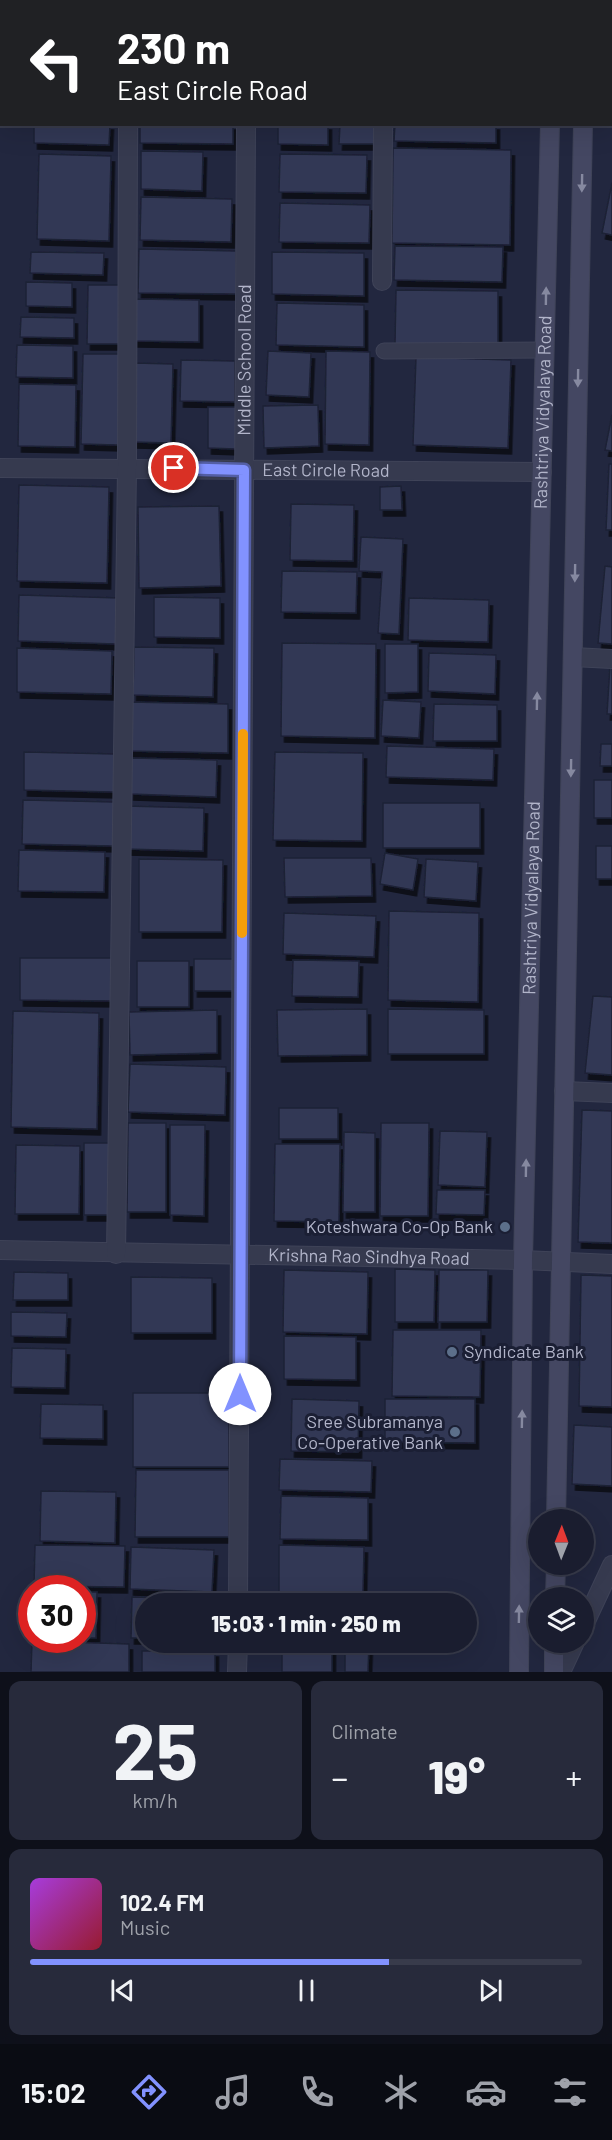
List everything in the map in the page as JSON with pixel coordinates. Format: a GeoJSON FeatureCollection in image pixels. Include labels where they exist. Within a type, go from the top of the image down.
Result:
{"type":"FeatureCollection","features":[{"type":"Feature","properties":{"kind":"main road","name":"Rashtriya Vidyalaya Road"},"geometry":{"type":"LineString","coordinates":[[519,1672],[523,1260],[550,126]]}},
{"type":"Feature","properties":{"kind":"main road","name":"Rashtriya Vidyalaya Road"},"geometry":{"type":"LineString","coordinates":[[556,1509],[583,126]]}},
{"type":"Feature","properties":{"kind":"main road"},"geometry":{"type":"LineString","coordinates":[[554,1653],[554,1672]]}},
{"type":"Feature","properties":{"kind":"street"},"geometry":{"type":"LineString","coordinates":[[116,1254],[127,468],[128,126]]}},
{"type":"Feature","properties":{"kind":"street","name":"Middle School Road"},"geometry":{"type":"LineString","coordinates":[[238,1593],[246,126]]}},
{"type":"Feature","properties":{"kind":"street"},"geometry":{"type":"LineString","coordinates":[[382,280],[383,126]]}},
{"type":"Feature","properties":{"kind":"street","name":"East Circle Road"},"geometry":{"type":"LineString","coordinates":[[0,468],[542,472]]}},
{"type":"Feature","properties":{"kind":"street"},"geometry":{"type":"LineString","coordinates":[[573,657],[612,659]]}},
{"type":"Feature","properties":{"kind":"street"},"geometry":{"type":"LineString","coordinates":[[564,1091],[612,1093]]}},
{"type":"Feature","properties":{"kind":"street","name":"Krishna Rao Sindhya Road"},"geometry":{"type":"LineString","coordinates":[[0,1250],[523,1260],[612,1264]]}},
{"type":"Feature","properties":{"kind":"street"},"geometry":{"type":"LineString","coordinates":[[594,1604],[612,1565]]}},
{"type":"Feature","properties":{"kind":"street"},"geometry":{"type":"LineString","coordinates":[[237,1672],[238,1653]]}},
{"type":"Feature","properties":{"kind":"street"},"geometry":{"type":"LineString","coordinates":[[561,1672],[570,1653]]}},
{"type":"Feature","properties":{"kind":"lane"},"geometry":{"type":"LineString","coordinates":[[384,351],[545,350]]}},
{"type":"Feature","properties":{"kind":"building"},"geometry":{"type":"Polygon","coordinates":[[[34,126],[110,126],[109,145],[34,143],[34,126]]]}},
{"type":"Feature","properties":{"kind":"building"},"geometry":{"type":"Polygon","coordinates":[[[140,126],[233,126],[233,144],[140,143],[140,126]]]}},
{"type":"Feature","properties":{"kind":"building"},"geometry":{"type":"Polygon","coordinates":[[[278,126],[328,126],[328,145],[278,144],[278,126]]]}},
{"type":"Feature","properties":{"kind":"building"},"geometry":{"type":"Polygon","coordinates":[[[340,126],[377,126],[376,144],[339,144],[340,126]]]}},
{"type":"Feature","properties":{"kind":"building"},"geometry":{"type":"Polygon","coordinates":[[[395,126],[496,126],[496,143],[394,141],[395,126]]]}},
{"type":"Feature","properties":{"kind":"building"},"geometry":{"type":"Polygon","coordinates":[[[393,148],[511,150],[510,245],[392,243],[393,148]]]}},
{"type":"Feature","properties":{"kind":"building"},"geometry":{"type":"Polygon","coordinates":[[[141,151],[203,152],[202,191],[141,189],[141,151]]]}},
{"type":"Feature","properties":{"kind":"building"},"geometry":{"type":"Polygon","coordinates":[[[39,154],[111,156],[109,241],[37,239],[39,154]]]}},
{"type":"Feature","properties":{"kind":"building"},"geometry":{"type":"Polygon","coordinates":[[[280,154],[367,155],[366,193],[279,192],[280,154]]]}},
{"type":"Feature","properties":{"kind":"building"},"geometry":{"type":"Polygon","coordinates":[[[612,183],[612,235],[602,233],[612,183]]]}},
{"type":"Feature","properties":{"kind":"building"},"geometry":{"type":"Polygon","coordinates":[[[141,197],[232,199],[231,242],[140,240],[141,197]]]}},
{"type":"Feature","properties":{"kind":"building"},"geometry":{"type":"Polygon","coordinates":[[[280,203],[370,205],[369,243],[279,242],[280,203]]]}},
{"type":"Feature","properties":{"kind":"building"},"geometry":{"type":"Polygon","coordinates":[[[395,246],[503,247],[502,282],[394,280],[395,246]]]}},
{"type":"Feature","properties":{"kind":"building"},"geometry":{"type":"Polygon","coordinates":[[[139,249],[236,251],[236,294],[138,293],[139,249]]]}},
{"type":"Feature","properties":{"kind":"building"},"geometry":{"type":"Polygon","coordinates":[[[31,252],[104,253],[103,275],[30,273],[31,252]]]}},
{"type":"Feature","properties":{"kind":"building"},"geometry":{"type":"Polygon","coordinates":[[[272,252],[364,253],[364,296],[272,294],[272,252]]]}},
{"type":"Feature","properties":{"kind":"building"},"geometry":{"type":"Polygon","coordinates":[[[26,282],[72,283],[72,307],[26,306],[26,282]]]}},
{"type":"Feature","properties":{"kind":"building"},"geometry":{"type":"Polygon","coordinates":[[[88,285],[121,285],[120,344],[87,344],[88,285]]]}},
{"type":"Feature","properties":{"kind":"building"},"geometry":{"type":"Polygon","coordinates":[[[396,290],[498,291],[498,346],[395,345],[396,290]]]}},
{"type":"Feature","properties":{"kind":"building"},"geometry":{"type":"Polygon","coordinates":[[[135,299],[199,300],[199,342],[134,341],[135,299]]]}},
{"type":"Feature","properties":{"kind":"building"},"geometry":{"type":"Polygon","coordinates":[[[277,303],[364,305],[364,347],[276,345],[277,303]]]}},
{"type":"Feature","properties":{"kind":"building"},"geometry":{"type":"Polygon","coordinates":[[[21,317],[74,318],[74,338],[20,337],[21,317]]]}},
{"type":"Feature","properties":{"kind":"building"},"geometry":{"type":"Polygon","coordinates":[[[17,345],[73,346],[73,378],[16,377],[17,345]]]}},
{"type":"Feature","properties":{"kind":"building"},"geometry":{"type":"Polygon","coordinates":[[[268,351],[311,353],[309,397],[266,395],[268,351]]]}},
{"type":"Feature","properties":{"kind":"building"},"geometry":{"type":"Polygon","coordinates":[[[326,351],[370,352],[369,445],[325,444],[326,351]]]}},
{"type":"Feature","properties":{"kind":"building"},"geometry":{"type":"Polygon","coordinates":[[[83,354],[120,354],[118,445],[81,444],[83,354]]]}},
{"type":"Feature","properties":{"kind":"building"},"geometry":{"type":"Polygon","coordinates":[[[416,357],[511,360],[508,448],[413,445],[416,357]]]}},
{"type":"Feature","properties":{"kind":"building"},"geometry":{"type":"Polygon","coordinates":[[[181,360],[235,361],[235,402],[180,401],[181,360]]]}},
{"type":"Feature","properties":{"kind":"building"},"geometry":{"type":"Polygon","coordinates":[[[134,363],[173,364],[171,443],[132,442],[134,363]]]}},
{"type":"Feature","properties":{"kind":"building"},"geometry":{"type":"Polygon","coordinates":[[[19,384],[76,385],[75,447],[18,446],[19,384]]]}},
{"type":"Feature","properties":{"kind":"building"},"geometry":{"type":"Polygon","coordinates":[[[318,405],[319,446],[264,448],[263,406],[318,405]]]}},
{"type":"Feature","properties":{"kind":"building"},"geometry":{"type":"Polygon","coordinates":[[[208,407],[236,407],[236,449],[208,448],[208,407]]]}},
{"type":"Feature","properties":{"kind":"building"},"geometry":{"type":"Polygon","coordinates":[[[612,415],[612,451],[605,450],[612,415]]]}},
{"type":"Feature","properties":{"kind":"building"},"geometry":{"type":"Polygon","coordinates":[[[609,464],[612,464],[612,530],[606,530],[609,464]]]}},
{"type":"Feature","properties":{"kind":"building"},"geometry":{"type":"Polygon","coordinates":[[[19,485],[109,487],[107,583],[17,581],[19,485]]]}},
{"type":"Feature","properties":{"kind":"building"},"geometry":{"type":"Polygon","coordinates":[[[401,486],[402,510],[380,510],[380,487],[401,486]]]}},
{"type":"Feature","properties":{"kind":"building"},"geometry":{"type":"Polygon","coordinates":[[[291,504],[354,505],[353,561],[290,560],[291,504]]]}},
{"type":"Feature","properties":{"kind":"building"},"geometry":{"type":"Polygon","coordinates":[[[219,506],[221,586],[139,588],[138,507],[219,506]]]}},
{"type":"Feature","properties":{"kind":"building"},"geometry":{"type":"Polygon","coordinates":[[[361,537],[403,539],[399,634],[378,633],[382,572],[359,571],[361,537]]]}},
{"type":"Feature","properties":{"kind":"building"},"geometry":{"type":"Polygon","coordinates":[[[605,566],[612,567],[612,644],[598,643],[605,566]]]}},
{"type":"Feature","properties":{"kind":"building"},"geometry":{"type":"Polygon","coordinates":[[[282,571],[357,572],[356,613],[281,612],[282,571]]]}},
{"type":"Feature","properties":{"kind":"building"},"geometry":{"type":"Polygon","coordinates":[[[19,595],[119,598],[117,644],[18,641],[19,595]]]}},
{"type":"Feature","properties":{"kind":"building"},"geometry":{"type":"Polygon","coordinates":[[[154,597],[220,598],[220,638],[154,637],[154,597]]]}},
{"type":"Feature","properties":{"kind":"building"},"geometry":{"type":"Polygon","coordinates":[[[409,598],[489,600],[488,642],[408,640],[409,598]]]}},
{"type":"Feature","properties":{"kind":"building"},"geometry":{"type":"Polygon","coordinates":[[[282,643],[376,644],[375,738],[281,736],[282,643]]]}},
{"type":"Feature","properties":{"kind":"building"},"geometry":{"type":"Polygon","coordinates":[[[385,644],[418,644],[418,692],[385,693],[385,644]]]}},
{"type":"Feature","properties":{"kind":"building"},"geometry":{"type":"Polygon","coordinates":[[[134,647],[214,648],[213,697],[133,695],[134,647]]]}},
{"type":"Feature","properties":{"kind":"building"},"geometry":{"type":"Polygon","coordinates":[[[17,648],[112,651],[111,694],[17,692],[17,648]]]}},
{"type":"Feature","properties":{"kind":"building"},"geometry":{"type":"Polygon","coordinates":[[[429,653],[496,655],[495,694],[428,691],[429,653]]]}},
{"type":"Feature","properties":{"kind":"building"},"geometry":{"type":"Polygon","coordinates":[[[610,665],[612,666],[612,714],[607,714],[610,665]]]}},
{"type":"Feature","properties":{"kind":"building"},"geometry":{"type":"Polygon","coordinates":[[[383,700],[421,702],[419,738],[381,736],[383,700]]]}},
{"type":"Feature","properties":{"kind":"building"},"geometry":{"type":"Polygon","coordinates":[[[128,702],[228,704],[228,753],[127,751],[128,702]]]}},
{"type":"Feature","properties":{"kind":"building"},"geometry":{"type":"Polygon","coordinates":[[[434,704],[497,705],[497,741],[433,741],[434,704]]]}},
{"type":"Feature","properties":{"kind":"building"},"geometry":{"type":"Polygon","coordinates":[[[601,744],[612,744],[612,766],[600,766],[601,744]]]}},
{"type":"Feature","properties":{"kind":"building"},"geometry":{"type":"Polygon","coordinates":[[[387,746],[494,749],[493,780],[386,777],[387,746]]]}},
{"type":"Feature","properties":{"kind":"building"},"geometry":{"type":"Polygon","coordinates":[[[24,752],[115,754],[114,792],[24,790],[24,752]]]}},
{"type":"Feature","properties":{"kind":"building"},"geometry":{"type":"Polygon","coordinates":[[[275,752],[363,753],[362,841],[273,840],[275,752]]]}},
{"type":"Feature","properties":{"kind":"building"},"geometry":{"type":"Polygon","coordinates":[[[131,758],[217,760],[216,797],[130,794],[131,758]]]}},
{"type":"Feature","properties":{"kind":"building"},"geometry":{"type":"Polygon","coordinates":[[[594,780],[612,780],[612,818],[594,818],[594,780]]]}},
{"type":"Feature","properties":{"kind":"building"},"geometry":{"type":"Polygon","coordinates":[[[23,800],[114,802],[113,846],[22,844],[23,800]]]}},
{"type":"Feature","properties":{"kind":"building"},"geometry":{"type":"Polygon","coordinates":[[[383,803],[480,803],[480,848],[383,848],[383,803]]]}},
{"type":"Feature","properties":{"kind":"building"},"geometry":{"type":"Polygon","coordinates":[[[125,806],[204,808],[203,851],[124,849],[125,806]]]}},
{"type":"Feature","properties":{"kind":"building"},"geometry":{"type":"Polygon","coordinates":[[[596,846],[612,846],[612,879],[596,879],[596,846]]]}},
{"type":"Feature","properties":{"kind":"building"},"geometry":{"type":"Polygon","coordinates":[[[19,850],[105,852],[104,892],[18,891],[19,850]]]}},
{"type":"Feature","properties":{"kind":"building"},"geometry":{"type":"Polygon","coordinates":[[[385,853],[418,859],[413,890],[380,884],[385,853]]]}},
{"type":"Feature","properties":{"kind":"building"},"geometry":{"type":"Polygon","coordinates":[[[284,858],[371,858],[372,896],[285,897],[284,858]]]}},
{"type":"Feature","properties":{"kind":"building"},"geometry":{"type":"Polygon","coordinates":[[[139,859],[223,860],[222,932],[139,932],[139,859]]]}},
{"type":"Feature","properties":{"kind":"building"},"geometry":{"type":"Polygon","coordinates":[[[426,859],[478,862],[476,901],[424,897],[426,859]]]}},
{"type":"Feature","properties":{"kind":"building"},"geometry":{"type":"Polygon","coordinates":[[[389,911],[479,913],[478,1002],[388,1000],[389,911]]]}},
{"type":"Feature","properties":{"kind":"building"},"geometry":{"type":"Polygon","coordinates":[[[284,913],[376,916],[374,957],[283,954],[284,913]]]}},
{"type":"Feature","properties":{"kind":"building"},"geometry":{"type":"Polygon","coordinates":[[[20,958],[116,958],[116,1001],[20,1000],[20,958]]]}},
{"type":"Feature","properties":{"kind":"building"},"geometry":{"type":"Polygon","coordinates":[[[194,959],[236,959],[236,991],[194,991],[194,959]]]}},
{"type":"Feature","properties":{"kind":"building"},"geometry":{"type":"Polygon","coordinates":[[[293,960],[359,961],[358,997],[292,996],[293,960]]]}},
{"type":"Feature","properties":{"kind":"building"},"geometry":{"type":"Polygon","coordinates":[[[137,961],[189,961],[189,1007],[137,1007],[137,961]]]}},
{"type":"Feature","properties":{"kind":"building"},"geometry":{"type":"Polygon","coordinates":[[[593,996],[612,997],[612,1075],[585,1073],[593,996]]]}},
{"type":"Feature","properties":{"kind":"building"},"geometry":{"type":"Polygon","coordinates":[[[367,1009],[367,1055],[278,1056],[277,1010],[367,1009]]]}},
{"type":"Feature","properties":{"kind":"building"},"geometry":{"type":"Polygon","coordinates":[[[388,1009],[484,1010],[484,1054],[388,1054],[388,1009]]]}},
{"type":"Feature","properties":{"kind":"building"},"geometry":{"type":"Polygon","coordinates":[[[217,1010],[217,1053],[130,1055],[129,1012],[217,1010]]]}},
{"type":"Feature","properties":{"kind":"building"},"geometry":{"type":"Polygon","coordinates":[[[13,1011],[99,1013],[97,1129],[11,1127],[13,1011]]]}},
{"type":"Feature","properties":{"kind":"building"},"geometry":{"type":"Polygon","coordinates":[[[130,1064],[226,1067],[225,1115],[128,1112],[130,1064]]]}},
{"type":"Feature","properties":{"kind":"building"},"geometry":{"type":"Polygon","coordinates":[[[279,1108],[338,1108],[338,1139],[279,1139],[279,1108]]]}},
{"type":"Feature","properties":{"kind":"building"},"geometry":{"type":"Polygon","coordinates":[[[582,1110],[612,1111],[612,1243],[578,1242],[582,1110]]]}},
{"type":"Feature","properties":{"kind":"building"},"geometry":{"type":"Polygon","coordinates":[[[128,1123],[166,1123],[166,1212],[127,1212],[128,1123]]]}},
{"type":"Feature","properties":{"kind":"building"},"geometry":{"type":"Polygon","coordinates":[[[381,1123],[429,1123],[428,1216],[380,1216],[381,1123]]]}},
{"type":"Feature","properties":{"kind":"building"},"geometry":{"type":"Polygon","coordinates":[[[170,1125],[205,1125],[204,1216],[170,1215],[170,1125]]]}},
{"type":"Feature","properties":{"kind":"building"},"geometry":{"type":"Polygon","coordinates":[[[440,1131],[487,1132],[485,1187],[438,1185],[440,1131]]]}},
{"type":"Feature","properties":{"kind":"building"},"geometry":{"type":"Polygon","coordinates":[[[344,1132],[375,1133],[375,1212],[343,1212],[344,1132]]]}},
{"type":"Feature","properties":{"kind":"building"},"geometry":{"type":"Polygon","coordinates":[[[84,1143],[114,1143],[114,1215],[84,1215],[84,1143]]]}},
{"type":"Feature","properties":{"kind":"building"},"geometry":{"type":"Polygon","coordinates":[[[275,1144],[340,1144],[339,1222],[274,1221],[275,1144]]]}},
{"type":"Feature","properties":{"kind":"building"},"geometry":{"type":"Polygon","coordinates":[[[16,1145],[80,1146],[79,1214],[15,1214],[16,1145]]]}},
{"type":"Feature","properties":{"kind":"building"},"geometry":{"type":"Polygon","coordinates":[[[437,1190],[485,1190],[484,1215],[436,1214],[437,1190]]]}},
{"type":"Feature","properties":{"kind":"building"},"geometry":{"type":"Polygon","coordinates":[[[395,1269],[435,1270],[434,1322],[395,1322],[395,1269]]]}},
{"type":"Feature","properties":{"kind":"building"},"geometry":{"type":"Polygon","coordinates":[[[284,1270],[368,1272],[367,1334],[283,1332],[284,1270]]]}},
{"type":"Feature","properties":{"kind":"building"},"geometry":{"type":"Polygon","coordinates":[[[439,1270],[488,1270],[487,1322],[438,1322],[439,1270]]]}},
{"type":"Feature","properties":{"kind":"building"},"geometry":{"type":"Polygon","coordinates":[[[14,1272],[68,1273],[68,1300],[13,1300],[14,1272]]]}},
{"type":"Feature","properties":{"kind":"building"},"geometry":{"type":"Polygon","coordinates":[[[581,1275],[612,1276],[612,1407],[579,1406],[581,1275]]]}},
{"type":"Feature","properties":{"kind":"building"},"geometry":{"type":"Polygon","coordinates":[[[131,1277],[212,1278],[212,1333],[131,1333],[131,1277]]]}},
{"type":"Feature","properties":{"kind":"building"},"geometry":{"type":"Polygon","coordinates":[[[11,1312],[67,1313],[66,1337],[11,1336],[11,1312]]]}},
{"type":"Feature","properties":{"kind":"building"},"geometry":{"type":"Polygon","coordinates":[[[393,1330],[481,1330],[480,1397],[392,1396],[393,1330]]]}},
{"type":"Feature","properties":{"kind":"building"},"geometry":{"type":"Polygon","coordinates":[[[284,1336],[356,1337],[356,1380],[284,1379],[284,1336]]]}},
{"type":"Feature","properties":{"kind":"building"},"geometry":{"type":"Polygon","coordinates":[[[12,1348],[66,1349],[65,1388],[11,1387],[12,1348]]]}},
{"type":"Feature","properties":{"kind":"building"},"geometry":{"type":"Polygon","coordinates":[[[133,1393],[229,1393],[229,1467],[133,1467],[133,1393]]]}},
{"type":"Feature","properties":{"kind":"building"},"geometry":{"type":"Polygon","coordinates":[[[292,1399],[359,1401],[358,1452],[291,1451],[292,1399]]]}},
{"type":"Feature","properties":{"kind":"building"},"geometry":{"type":"Polygon","coordinates":[[[385,1399],[475,1399],[475,1443],[385,1442],[385,1399]]]}},
{"type":"Feature","properties":{"kind":"building"},"geometry":{"type":"Polygon","coordinates":[[[41,1404],[103,1405],[103,1439],[40,1438],[41,1404]]]}},
{"type":"Feature","properties":{"kind":"building"},"geometry":{"type":"Polygon","coordinates":[[[574,1425],[612,1427],[612,1486],[572,1484],[574,1425]]]}},
{"type":"Feature","properties":{"kind":"building"},"geometry":{"type":"Polygon","coordinates":[[[280,1459],[372,1461],[371,1492],[279,1490],[280,1459]]]}},
{"type":"Feature","properties":{"kind":"building"},"geometry":{"type":"Polygon","coordinates":[[[136,1470],[229,1470],[229,1537],[135,1537],[136,1470]]]}},
{"type":"Feature","properties":{"kind":"building"},"geometry":{"type":"Polygon","coordinates":[[[41,1491],[116,1492],[115,1543],[40,1541],[41,1491]]]}},
{"type":"Feature","properties":{"kind":"building"},"geometry":{"type":"Polygon","coordinates":[[[281,1496],[368,1498],[368,1540],[280,1539],[281,1496]]]}},
{"type":"Feature","properties":{"kind":"building"},"geometry":{"type":"Polygon","coordinates":[[[35,1545],[125,1546],[124,1587],[96,1587],[96,1575],[34,1575],[35,1545]]]}},
{"type":"Feature","properties":{"kind":"building"},"geometry":{"type":"Polygon","coordinates":[[[279,1545],[364,1547],[363,1593],[279,1592],[279,1545]]]}},
{"type":"Feature","properties":{"kind":"building"},"geometry":{"type":"Polygon","coordinates":[[[131,1547],[214,1550],[212,1592],[130,1589],[131,1547]]]}},
{"type":"Feature","properties":{"kind":"building"},"geometry":{"type":"Polygon","coordinates":[[[96,1592],[97,1592],[96,1638],[96,1592]]]}},
{"type":"Feature","properties":{"kind":"building"},"geometry":{"type":"Polygon","coordinates":[[[132,1597],[135,1597],[135,1638],[131,1638],[132,1597]]]}},
{"type":"Feature","properties":{"kind":"building"},"geometry":{"type":"Polygon","coordinates":[[[96,1643],[129,1644],[129,1672],[31,1672],[32,1653],[96,1653],[96,1643]]]}},
{"type":"Feature","properties":{"kind":"building"},"geometry":{"type":"Polygon","coordinates":[[[142,1653],[215,1653],[215,1672],[142,1672],[142,1653]]]}},
{"type":"Feature","properties":{"kind":"building"},"geometry":{"type":"Polygon","coordinates":[[[282,1653],[332,1653],[332,1672],[282,1672],[282,1653]]]}},
{"type":"Feature","properties":{"kind":"building"},"geometry":{"type":"Polygon","coordinates":[[[345,1653],[369,1653],[368,1672],[345,1672],[345,1653]]]}},
{"type":"Feature","properties":{"kind":"slow traffic"},"geometry":{"type":"LineString","coordinates":[[242,933],[243,734]]}},
{"type":"Feature","properties":{"kind":"place","name":"Koteshwara Co-Op Bank"},"geometry":{"type":"Point","coordinates":[505,1227]}},
{"type":"Feature","properties":{"kind":"place","name":"Syndicate Bank"},"geometry":{"type":"Point","coordinates":[452,1352]}},
{"type":"Feature","properties":{"kind":"place","name":"Sree Subramanya Co-Operative Bank"},"geometry":{"type":"Point","coordinates":[455,1432]}},
{"type":"Feature","properties":{"kind":"route"},"geometry":{"type":"LineString","coordinates":[[174,468],[244,470],[240,1394]]}}]}
